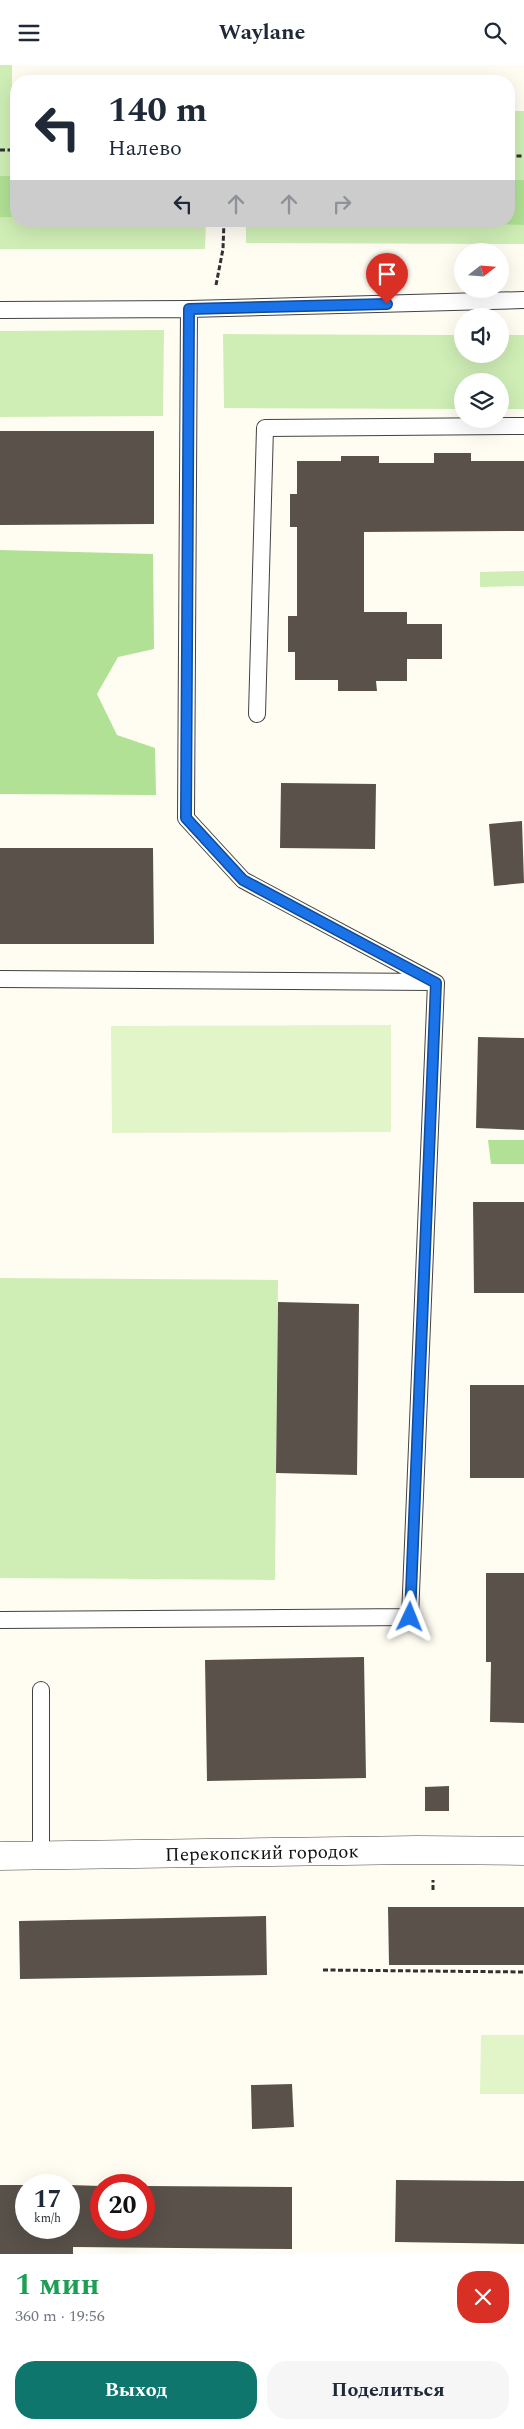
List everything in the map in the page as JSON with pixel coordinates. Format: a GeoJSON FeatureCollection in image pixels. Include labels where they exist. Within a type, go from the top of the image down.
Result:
{"type":"FeatureCollection","features":[{"type":"Feature","properties":{"kind":"street","name":"Перекопский городок"},"geometry":{"type":"LineString","coordinates":[[0,1856],[416,1849],[524,1851]]}},
{"type":"Feature","properties":{"kind":"lane"},"geometry":{"type":"LineString","coordinates":[[0,310],[212,309],[524,300]]}},
{"type":"Feature","properties":{"kind":"lane"},"geometry":{"type":"LineString","coordinates":[[189,309],[186,818],[243,880],[436,983]]}},
{"type":"Feature","properties":{"kind":"lane"},"geometry":{"type":"LineString","coordinates":[[257,714],[265,428],[524,426]]}},
{"type":"Feature","properties":{"kind":"lane"},"geometry":{"type":"LineString","coordinates":[[0,979],[436,983]]}},
{"type":"Feature","properties":{"kind":"lane"},"geometry":{"type":"LineString","coordinates":[[0,1620],[410,1617],[436,983]]}},
{"type":"Feature","properties":{"kind":"lane"},"geometry":{"type":"LineString","coordinates":[[41,1690],[41,1855]]}},
{"type":"Feature","properties":{"kind":"path"},"geometry":{"type":"LineString","coordinates":[[212,309],[223,249],[224,227]]}},
{"type":"Feature","properties":{"kind":"path"},"geometry":{"type":"LineString","coordinates":[[323,1970],[524,1972]]}},
{"type":"Feature","properties":{"kind":"green space"},"geometry":{"type":"Polygon","coordinates":[[[0,65],[12,65],[12,75],[10,75],[10,176],[0,176],[0,65]]]}},
{"type":"Feature","properties":{"kind":"green space"},"geometry":{"type":"Polygon","coordinates":[[[515,111],[524,111],[524,180],[515,180],[515,111]]]}},
{"type":"Feature","properties":{"kind":"green space"},"geometry":{"type":"Polygon","coordinates":[[[0,176],[10,176],[10,217],[0,217],[0,176]]]}},
{"type":"Feature","properties":{"kind":"green space"},"geometry":{"type":"Polygon","coordinates":[[[515,180],[524,180],[524,225],[515,225],[515,180]]]}},
{"type":"Feature","properties":{"kind":"green space"},"geometry":{"type":"Polygon","coordinates":[[[0,217],[10,217],[10,227],[206,227],[205,249],[0,249],[0,217]]]}},
{"type":"Feature","properties":{"kind":"green space"},"geometry":{"type":"Polygon","coordinates":[[[515,225],[524,225],[524,244],[246,243],[246,227],[515,227],[515,225]]]}},
{"type":"Feature","properties":{"kind":"green space"},"geometry":{"type":"Polygon","coordinates":[[[164,330],[163,416],[0,417],[0,331],[164,330]]]}},
{"type":"Feature","properties":{"kind":"green space"},"geometry":{"type":"Polygon","coordinates":[[[223,334],[454,335],[454,363],[509,363],[509,335],[524,335],[524,409],[509,409],[509,373],[454,373],[454,409],[224,408],[223,334]]]}},
{"type":"Feature","properties":{"kind":"green space"},"geometry":{"type":"Polygon","coordinates":[[[0,550],[153,554],[154,649],[118,657],[97,694],[117,735],[155,748],[156,795],[0,794],[0,550]]]}},
{"type":"Feature","properties":{"kind":"green space"},"geometry":{"type":"Polygon","coordinates":[[[524,571],[524,586],[480,587],[480,572],[524,571]]]}},
{"type":"Feature","properties":{"kind":"green space"},"geometry":{"type":"Polygon","coordinates":[[[391,1025],[391,1132],[112,1133],[111,1026],[391,1025]]]}},
{"type":"Feature","properties":{"kind":"green space"},"geometry":{"type":"Polygon","coordinates":[[[488,1140],[524,1140],[524,1164],[491,1164],[488,1140]]]}},
{"type":"Feature","properties":{"kind":"green space"},"geometry":{"type":"Polygon","coordinates":[[[0,1278],[278,1280],[275,1580],[0,1578],[0,1278]]]}},
{"type":"Feature","properties":{"kind":"green space"},"geometry":{"type":"Polygon","coordinates":[[[481,2035],[524,2035],[524,2094],[480,2094],[481,2035]]]}},
{"type":"Feature","properties":{"kind":"building"},"geometry":{"type":"Polygon","coordinates":[[[0,431],[154,431],[154,524],[0,525],[0,431]]]}},
{"type":"Feature","properties":{"kind":"building"},"geometry":{"type":"Polygon","coordinates":[[[434,453],[471,453],[471,461],[524,461],[524,531],[364,532],[364,612],[407,612],[407,624],[442,624],[442,659],[407,659],[407,681],[376,681],[377,691],[338,691],[338,680],[295,680],[295,652],[288,652],[288,616],[297,616],[297,527],[290,527],[290,494],[297,494],[297,461],[341,461],[341,456],[379,456],[379,463],[434,463],[434,453]]]}},
{"type":"Feature","properties":{"kind":"building"},"geometry":{"type":"Polygon","coordinates":[[[281,783],[376,784],[375,849],[280,848],[281,783]]]}},
{"type":"Feature","properties":{"kind":"building"},"geometry":{"type":"Polygon","coordinates":[[[522,821],[524,883],[494,886],[489,824],[522,821]]]}},
{"type":"Feature","properties":{"kind":"building"},"geometry":{"type":"Polygon","coordinates":[[[0,848],[153,848],[154,944],[0,944],[0,848]]]}},
{"type":"Feature","properties":{"kind":"building"},"geometry":{"type":"Polygon","coordinates":[[[478,1037],[524,1038],[524,1130],[476,1128],[478,1037]]]}},
{"type":"Feature","properties":{"kind":"building"},"geometry":{"type":"Polygon","coordinates":[[[473,1202],[524,1202],[524,1293],[474,1293],[473,1202]]]}},
{"type":"Feature","properties":{"kind":"building"},"geometry":{"type":"Polygon","coordinates":[[[278,1302],[359,1304],[357,1475],[276,1473],[278,1302]]]}},
{"type":"Feature","properties":{"kind":"building"},"geometry":{"type":"Polygon","coordinates":[[[470,1385],[524,1385],[524,1478],[470,1478],[470,1385]]]}},
{"type":"Feature","properties":{"kind":"building"},"geometry":{"type":"Polygon","coordinates":[[[486,1573],[524,1573],[524,1723],[490,1722],[491,1662],[486,1662],[486,1573]]]}},
{"type":"Feature","properties":{"kind":"building"},"geometry":{"type":"Polygon","coordinates":[[[364,1657],[366,1778],[207,1781],[205,1660],[364,1657]]]}},
{"type":"Feature","properties":{"kind":"building"},"geometry":{"type":"Polygon","coordinates":[[[449,1786],[449,1811],[425,1811],[425,1787],[449,1786]]]}},
{"type":"Feature","properties":{"kind":"building"},"geometry":{"type":"Polygon","coordinates":[[[388,1907],[524,1907],[524,1965],[389,1965],[388,1907]]]}},
{"type":"Feature","properties":{"kind":"building"},"geometry":{"type":"Polygon","coordinates":[[[266,1916],[267,1975],[20,1979],[19,1921],[266,1916]]]}},
{"type":"Feature","properties":{"kind":"building"},"geometry":{"type":"Polygon","coordinates":[[[292,2084],[294,2127],[252,2129],[251,2085],[292,2084]]]}},
{"type":"Feature","properties":{"kind":"building"},"geometry":{"type":"Polygon","coordinates":[[[396,2180],[524,2181],[524,2244],[395,2242],[396,2180]]]}},
{"type":"Feature","properties":{"kind":"building"},"geometry":{"type":"Polygon","coordinates":[[[0,2185],[15,2185],[15,2239],[80,2239],[80,2185],[90,2186],[90,2239],[155,2239],[155,2186],[292,2187],[292,2249],[73,2247],[73,2254],[0,2254],[0,2185]]]}},
{"type":"Feature","properties":{"kind":"route"},"geometry":{"type":"LineString","coordinates":[[387,304],[189,309],[186,818],[243,880],[436,983],[410,1617]]}}]}
